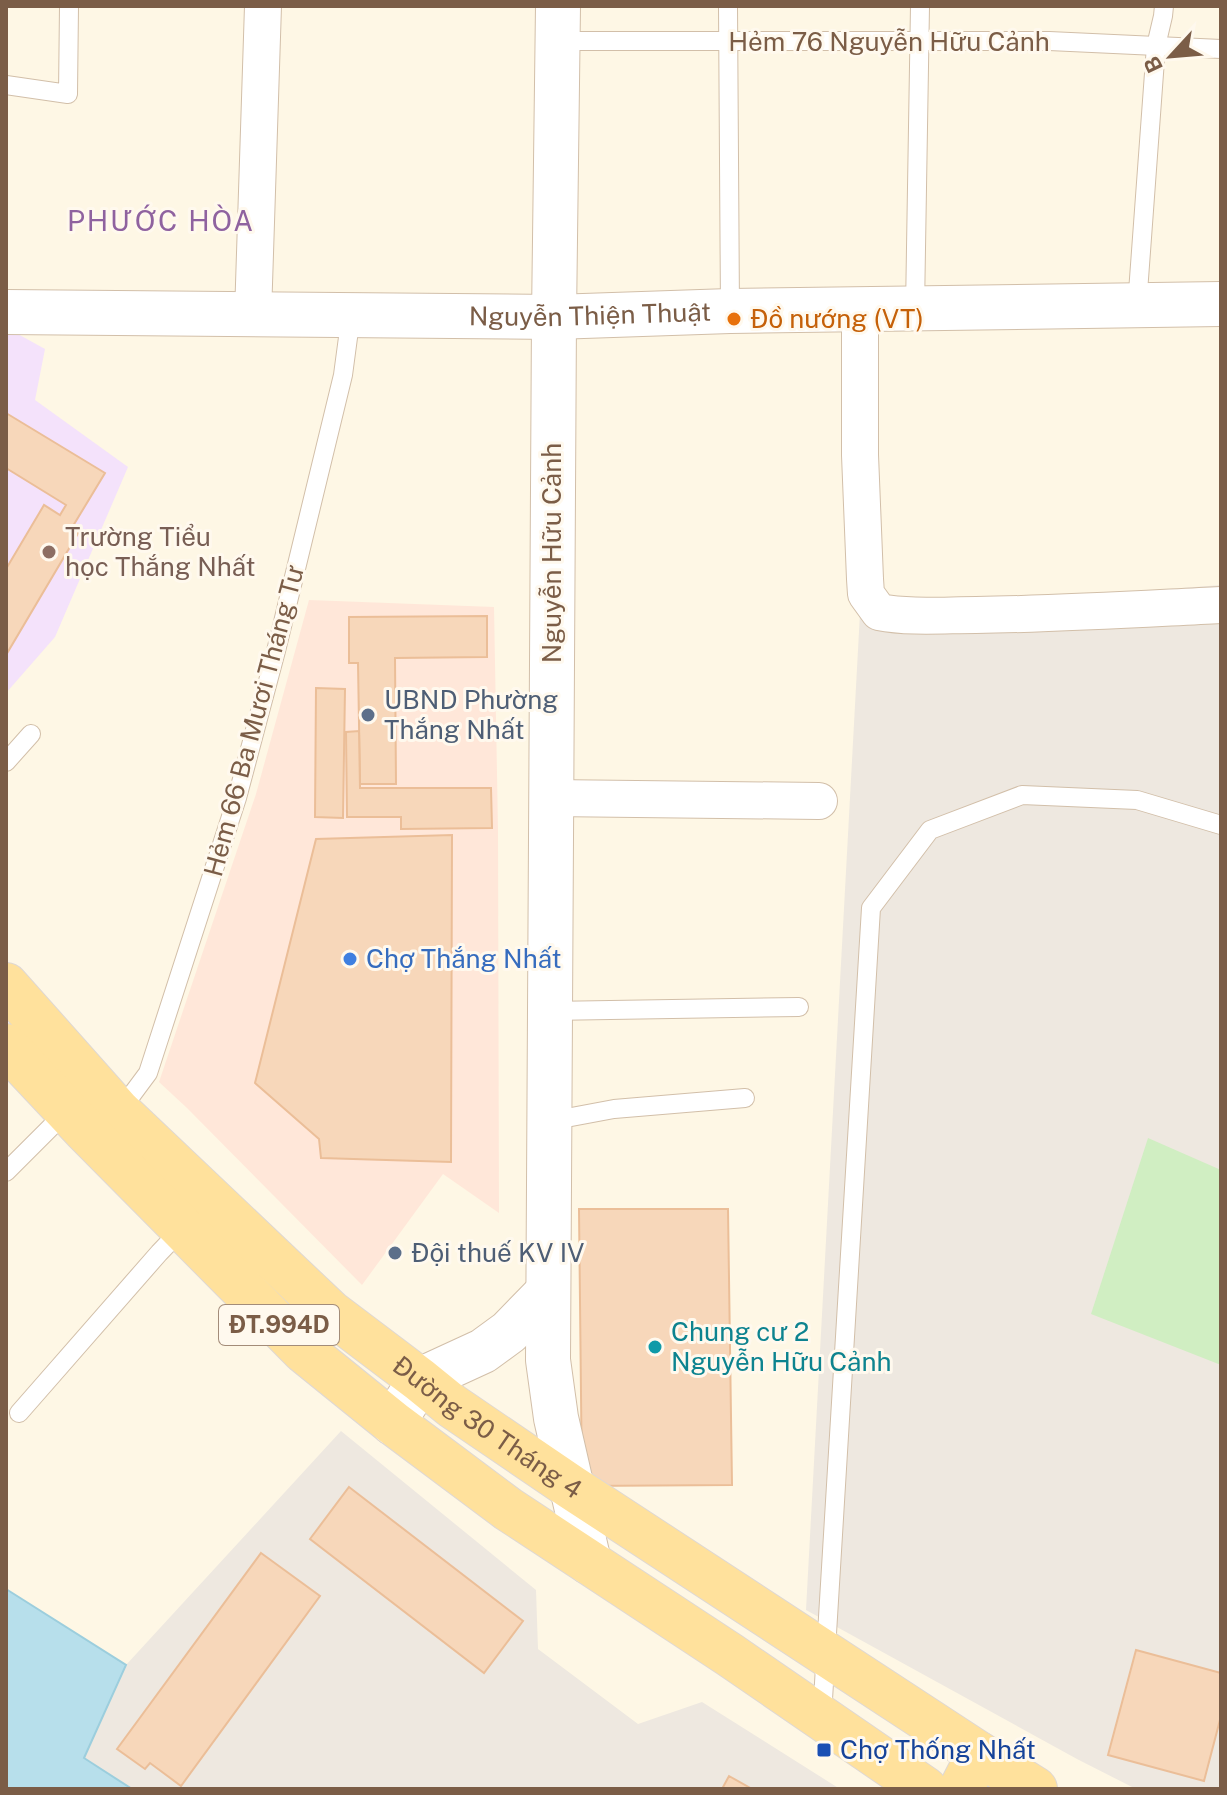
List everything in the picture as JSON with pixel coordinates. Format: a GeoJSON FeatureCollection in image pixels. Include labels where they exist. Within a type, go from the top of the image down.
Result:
{"type":"FeatureCollection","features":[{"type":"Feature","properties":{"kind":"main road","name":"Đường 30 Tháng 4"},"geometry":{"type":"LineString","coordinates":[[6,985],[119,1112],[330,1312],[452,1406],[826,1654],[970,1772],[1035,1789]]}},
{"type":"Feature","properties":{"kind":"main road","name":"Đường 30 Tháng 4"},"geometry":{"type":"LineString","coordinates":[[6,1046],[304,1351],[393,1423],[508,1509],[730,1655],[925,1789]]}},
{"type":"Feature","properties":{"kind":"street"},"geometry":{"type":"LineString","coordinates":[[253,315],[263,6]]}},
{"type":"Feature","properties":{"kind":"street","name":"Nguyễn Hữu Cảnh"},"geometry":{"type":"LineString","coordinates":[[558,23],[548,1360],[556,1418],[589,1562]]}},
{"type":"Feature","properties":{"kind":"street","name":"Nguyễn Thiện Thuật"},"geometry":{"type":"LineString","coordinates":[[6,312],[554,317],[730,311],[1221,304]]}},
{"type":"Feature","properties":{"kind":"street"},"geometry":{"type":"LineString","coordinates":[[860,309],[860,455],[865,579],[866,594],[879,612],[923,615],[1047,614],[1221,605]]}},
{"type":"Feature","properties":{"kind":"street"},"geometry":{"type":"LineString","coordinates":[[551,798],[819,801]]}},
{"type":"Feature","properties":{"kind":"street"},"geometry":{"type":"LineString","coordinates":[[393,1423],[420,1380],[483,1351],[509,1332],[547,1293]]}},
{"type":"Feature","properties":{"kind":"lane"},"geometry":{"type":"LineString","coordinates":[[6,85],[68,94],[69,6]]}},
{"type":"Feature","properties":{"kind":"lane"},"geometry":{"type":"LineString","coordinates":[[728,6],[730,311]]}},
{"type":"Feature","properties":{"kind":"lane"},"geometry":{"type":"LineString","coordinates":[[915,309],[920,6]]}},
{"type":"Feature","properties":{"kind":"lane"},"geometry":{"type":"LineString","coordinates":[[1137,306],[1156,46],[1164,6]]}},
{"type":"Feature","properties":{"kind":"lane","name":"Hẻm 76 Nguyễn Hữu Cảnh"},"geometry":{"type":"LineString","coordinates":[[558,23],[728,41],[1049,41],[1221,49]]}},
{"type":"Feature","properties":{"kind":"lane","name":"Hẻm 66 Ba Mươi Tháng Tư"},"geometry":{"type":"LineString","coordinates":[[119,1112],[148,1073],[237,798],[340,391],[351,315]]}},
{"type":"Feature","properties":{"kind":"lane"},"geometry":{"type":"LineString","coordinates":[[6,762],[31,734]]}},
{"type":"Feature","properties":{"kind":"lane"},"geometry":{"type":"LineString","coordinates":[[822,1718],[871,908],[930,830],[1022,795],[1137,800],[1221,825]]}},
{"type":"Feature","properties":{"kind":"lane"},"geometry":{"type":"LineString","coordinates":[[549,1011],[799,1007]]}},
{"type":"Feature","properties":{"kind":"lane"},"geometry":{"type":"LineString","coordinates":[[548,1121],[614,1109],[745,1098]]}},
{"type":"Feature","properties":{"kind":"lane"},"geometry":{"type":"LineString","coordinates":[[6,1172],[67,1111]]}},
{"type":"Feature","properties":{"kind":"lane"},"geometry":{"type":"LineString","coordinates":[[19,1413],[182,1229]]}},
{"type":"Feature","properties":{"kind":"shaded area","name":"Trường Tiểu học Thắng Nhất"},"geometry":{"type":"Polygon","coordinates":[[[6,333],[16,333],[45,349],[35,400],[128,467],[55,637],[6,693],[6,333]]]}},
{"type":"Feature","properties":{"kind":"shaded area"},"geometry":{"type":"Polygon","coordinates":[[[1221,585],[1221,1789],[1136,1789],[806,1610],[860,613],[1221,585]]]}},
{"type":"Feature","properties":{"kind":"shaded area","name":"Chợ Thắng Nhất"},"geometry":{"type":"Polygon","coordinates":[[[309,600],[494,607],[499,1213],[443,1174],[362,1285],[159,1082],[256,794],[309,600]]]}},
{"type":"Feature","properties":{"kind":"shaded area"},"geometry":{"type":"Polygon","coordinates":[[[341,1431],[536,1590],[538,1649],[638,1724],[702,1702],[840,1789],[132,1789],[84,1758],[126,1665],[341,1431]]]}},
{"type":"Feature","properties":{"kind":"green space"},"geometry":{"type":"Polygon","coordinates":[[[1148,1138],[1221,1170],[1221,1365],[1091,1314],[1148,1138]]]}},
{"type":"Feature","properties":{"kind":"water"},"geometry":{"type":"Polygon","coordinates":[[[6,1589],[126,1665],[84,1758],[132,1789],[6,1789],[6,1589]]]}},
{"type":"Feature","properties":{"kind":"building"},"geometry":{"type":"Polygon","coordinates":[[[6,413],[105,473],[73,526],[80,530],[6,655],[6,569],[44,505],[60,515],[66,505],[6,468],[6,413]]]}},
{"type":"Feature","properties":{"kind":"building"},"geometry":{"type":"Polygon","coordinates":[[[487,616],[487,657],[395,658],[396,784],[360,784],[358,663],[349,663],[349,617],[487,616]]]}},
{"type":"Feature","properties":{"kind":"building"},"geometry":{"type":"Polygon","coordinates":[[[316,688],[345,689],[343,818],[315,817],[316,688]]]}},
{"type":"Feature","properties":{"kind":"building"},"geometry":{"type":"Polygon","coordinates":[[[359,731],[360,788],[491,788],[492,828],[401,829],[401,817],[347,817],[346,732],[359,731]]]}},
{"type":"Feature","properties":{"kind":"building"},"geometry":{"type":"Polygon","coordinates":[[[452,835],[451,1162],[321,1158],[319,1139],[255,1083],[316,839],[452,835]]]}},
{"type":"Feature","properties":{"kind":"building","name":"Chung cư 2 Nguyễn Hữu Cảnh"},"geometry":{"type":"Polygon","coordinates":[[[579,1209],[728,1209],[732,1485],[582,1486],[579,1209]]]}},
{"type":"Feature","properties":{"kind":"building"},"geometry":{"type":"Polygon","coordinates":[[[349,1487],[523,1621],[484,1673],[310,1539],[349,1487]]]}},
{"type":"Feature","properties":{"kind":"building"},"geometry":{"type":"Polygon","coordinates":[[[261,1553],[320,1596],[181,1786],[150,1763],[145,1769],[117,1749],[261,1553]]]}},
{"type":"Feature","properties":{"kind":"building"},"geometry":{"type":"Polygon","coordinates":[[[1136,1650],[1221,1673],[1221,1716],[1204,1781],[1108,1755],[1136,1650]]]}},
{"type":"Feature","properties":{"kind":"building"},"geometry":{"type":"Polygon","coordinates":[[[729,1776],[752,1789],[722,1789],[729,1776]]]}},
{"type":"Feature","properties":{"kind":"place","name":"Đồ nướng (VT)"},"geometry":{"type":"Point","coordinates":[734,319]}},
{"type":"Feature","properties":{"kind":"place","name":"Trường Tiểu học Thắng Nhất"},"geometry":{"type":"Point","coordinates":[49,552]}},
{"type":"Feature","properties":{"kind":"place","name":"UBND Phường Thắng Nhất"},"geometry":{"type":"Point","coordinates":[368,715]}},
{"type":"Feature","properties":{"kind":"place","name":"Chợ Thắng Nhất"},"geometry":{"type":"Point","coordinates":[350,959]}},
{"type":"Feature","properties":{"kind":"place","name":"Đội thuế KV IV"},"geometry":{"type":"Point","coordinates":[395,1253]}},
{"type":"Feature","properties":{"kind":"place","name":"Chung cư 2 Nguyễn Hữu Cảnh"},"geometry":{"type":"Point","coordinates":[655,1347]}},
{"type":"Feature","properties":{"kind":"place","name":"Chợ Thống Nhất"},"geometry":{"type":"Point","coordinates":[824,1750]}},
{"type":"Feature","properties":{"kind":"district","name":"PHƯỚC HÒA"},"geometry":{"type":"Point","coordinates":[161,221]}}]}
